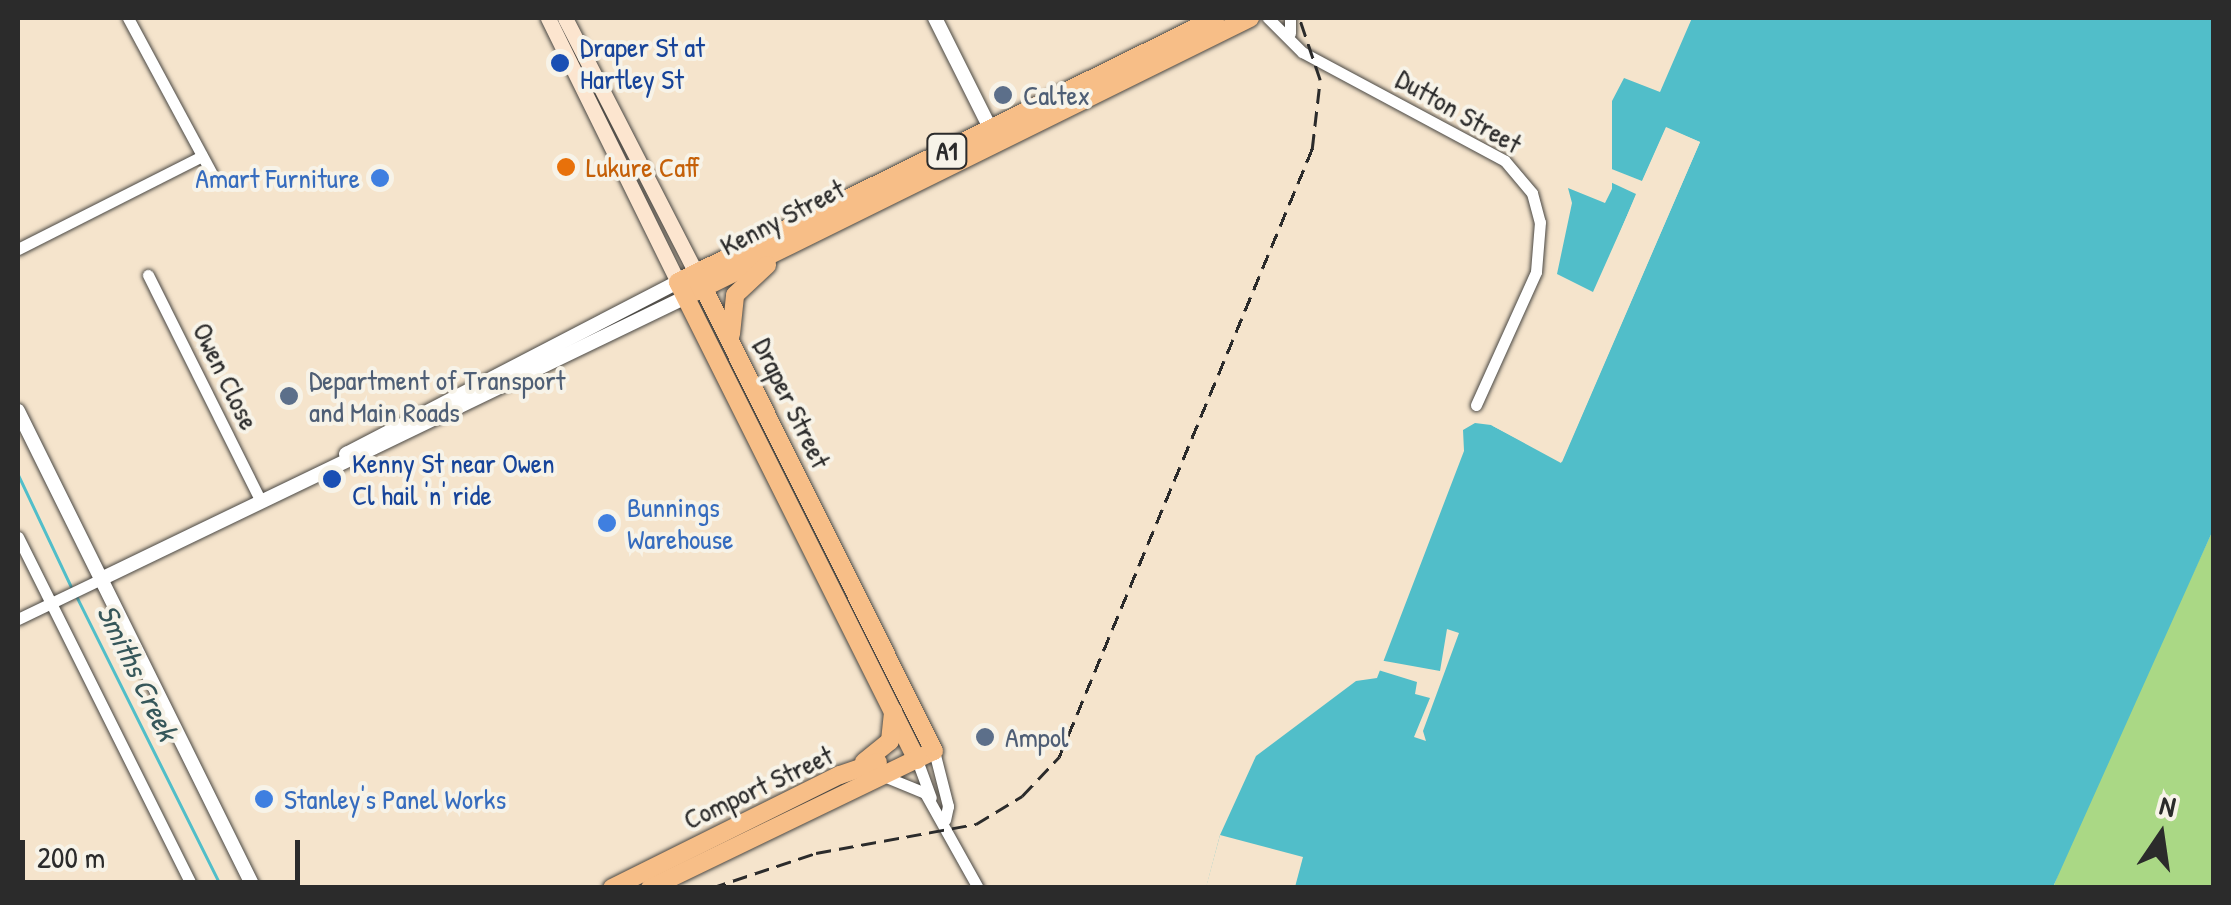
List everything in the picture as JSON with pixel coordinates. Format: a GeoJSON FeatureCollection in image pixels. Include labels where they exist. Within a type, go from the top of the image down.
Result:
{"type":"FeatureCollection","features":[{"type":"Feature","properties":{"kind":"highway","name":"Kenny Street"},"geometry":{"type":"LineString","coordinates":[[699,281],[843,216],[1216,18]]}},
{"type":"Feature","properties":{"kind":"highway","name":"Kenny Street"},"geometry":{"type":"LineString","coordinates":[[682,290],[994,136],[1250,18]]}},
{"type":"Feature","properties":{"kind":"highway"},"geometry":{"type":"LineString","coordinates":[[732,343],[732,306],[743,284],[843,216]]}},
{"type":"Feature","properties":{"kind":"highway","name":"Draper Street"},"geometry":{"type":"LineString","coordinates":[[699,281],[732,343],[923,750]]}},
{"type":"Feature","properties":{"kind":"highway","name":"Draper Street"},"geometry":{"type":"LineString","coordinates":[[682,290],[893,711],[923,750]]}},
{"type":"Feature","properties":{"kind":"highway"},"geometry":{"type":"LineString","coordinates":[[840,775],[881,752],[891,736],[893,711]]}},
{"type":"Feature","properties":{"kind":"highway","name":"Comport Street"},"geometry":{"type":"LineString","coordinates":[[612,888],[840,775],[923,750]]}},
{"type":"Feature","properties":{"kind":"highway","name":"Comport Street"},"geometry":{"type":"LineString","coordinates":[[650,888],[923,750]]}},
{"type":"Feature","properties":{"kind":"main road","name":"Draper Street"},"geometry":{"type":"LineString","coordinates":[[548,18],[682,290]]}},
{"type":"Feature","properties":{"kind":"main road","name":"Draper Street"},"geometry":{"type":"LineString","coordinates":[[565,18],[699,281]]}},
{"type":"Feature","properties":{"kind":"street"},"geometry":{"type":"LineString","coordinates":[[128,18],[212,174]]}},
{"type":"Feature","properties":{"kind":"street"},"geometry":{"type":"LineString","coordinates":[[935,18],[994,136]]}},
{"type":"Feature","properties":{"kind":"street","name":"Dutton Street"},"geometry":{"type":"LineString","coordinates":[[1268,18],[1313,58],[1492,152],[1516,170],[1532,193],[1540,222],[1536,272],[1476,405]]}},
{"type":"Feature","properties":{"kind":"street","name":"Dutton Street"},"geometry":{"type":"LineString","coordinates":[[1278,18],[1313,58]]}},
{"type":"Feature","properties":{"kind":"street"},"geometry":{"type":"LineString","coordinates":[[1290,18],[1290,32]]}},
{"type":"Feature","properties":{"kind":"street"},"geometry":{"type":"LineString","coordinates":[[18,249],[202,156]]}},
{"type":"Feature","properties":{"kind":"street","name":"Owen Close"},"geometry":{"type":"LineString","coordinates":[[148,275],[260,500]]}},
{"type":"Feature","properties":{"kind":"street","name":"Kenny Street"},"geometry":{"type":"LineString","coordinates":[[18,620],[337,461],[383,430],[682,290]]}},
{"type":"Feature","properties":{"kind":"street"},"geometry":{"type":"LineString","coordinates":[[18,412],[254,888]]}},
{"type":"Feature","properties":{"kind":"street"},"geometry":{"type":"LineString","coordinates":[[18,537],[193,888]]}},
{"type":"Feature","properties":{"kind":"street","name":"Draper Street"},"geometry":{"type":"LineString","coordinates":[[923,750],[934,807]]}},
{"type":"Feature","properties":{"kind":"street","name":"Draper Street"},"geometry":{"type":"LineString","coordinates":[[923,750],[948,806],[945,820]]}},
{"type":"Feature","properties":{"kind":"street","name":"Draper Street"},"geometry":{"type":"LineString","coordinates":[[876,775],[917,787],[945,820],[978,888]]}},
{"type":"Feature","properties":{"kind":"green space"},"geometry":{"type":"Polygon","coordinates":[[[2213,530],[2213,887],[2053,888],[2074,831],[2213,530]]]}},
{"type":"Feature","properties":{"kind":"water"},"geometry":{"type":"Polygon","coordinates":[[[1692,18],[2213,18],[2213,530],[2053,887],[1206,888],[1220,835],[1256,756],[1356,681],[1377,678],[1464,451],[1463,430],[1475,423],[1491,425],[1562,462],[1700,142],[1666,128],[1593,292],[1557,274],[1572,203],[1568,188],[1605,203],[1612,189],[1612,101],[1624,78],[1660,92],[1692,18]]]}},
{"type":"Feature","properties":{"kind":"pier"},"geometry":{"type":"Polygon","coordinates":[[[1666,127],[1700,142],[1561,463],[1491,425],[1529,436],[1559,456],[1694,144],[1669,134],[1593,297],[1636,194],[1606,180],[1604,166],[1642,181],[1666,127]]]}},
{"type":"Feature","properties":{"kind":"pier"},"geometry":{"type":"Polygon","coordinates":[[[1447,629],[1459,633],[1423,731],[1426,741],[1414,737],[1430,698],[1415,694],[1417,682],[1375,669],[1379,660],[1440,671],[1447,629]]]}},
{"type":"Feature","properties":{"kind":"pier"},"geometry":{"type":"Polygon","coordinates":[[[1220,835],[1303,857],[1295,887],[1206,887],[1220,835]]]}},
{"type":"Feature","properties":{"kind":"waterway","name":"Smiths Creek"},"geometry":{"type":"LineString","coordinates":[[18,474],[71,586]]}},
{"type":"Feature","properties":{"kind":"waterway","name":"Smiths Creek"},"geometry":{"type":"LineString","coordinates":[[77,597],[222,888]]}},
{"type":"Feature","properties":{"kind":"railway"},"geometry":{"type":"LineString","coordinates":[[711,888],[816,853],[976,824],[1022,796],[1059,757],[1312,149],[1320,80],[1299,18]]}},
{"type":"Feature","properties":{"kind":"place","name":"Draper St at Hartley St"},"geometry":{"type":"Point","coordinates":[560,63]}},
{"type":"Feature","properties":{"kind":"place","name":"Caltex"},"geometry":{"type":"Point","coordinates":[1003,95]}},
{"type":"Feature","properties":{"kind":"place","name":"Lukure Caff"},"geometry":{"type":"Point","coordinates":[566,167]}},
{"type":"Feature","properties":{"kind":"place","name":"Amart Furniture"},"geometry":{"type":"Point","coordinates":[380,178]}},
{"type":"Feature","properties":{"kind":"place","name":"Department of Transport and Main Roads"},"geometry":{"type":"Point","coordinates":[289,396]}},
{"type":"Feature","properties":{"kind":"place","name":"Kenny St near Owen Cl hail 'n' ride"},"geometry":{"type":"Point","coordinates":[332,479]}},
{"type":"Feature","properties":{"kind":"place","name":"Bunnings Warehouse"},"geometry":{"type":"Point","coordinates":[607,523]}},
{"type":"Feature","properties":{"kind":"place","name":"Ampol"},"geometry":{"type":"Point","coordinates":[985,737]}},
{"type":"Feature","properties":{"kind":"place","name":"Stanley's Panel Works"},"geometry":{"type":"Point","coordinates":[264,799]}}]}
